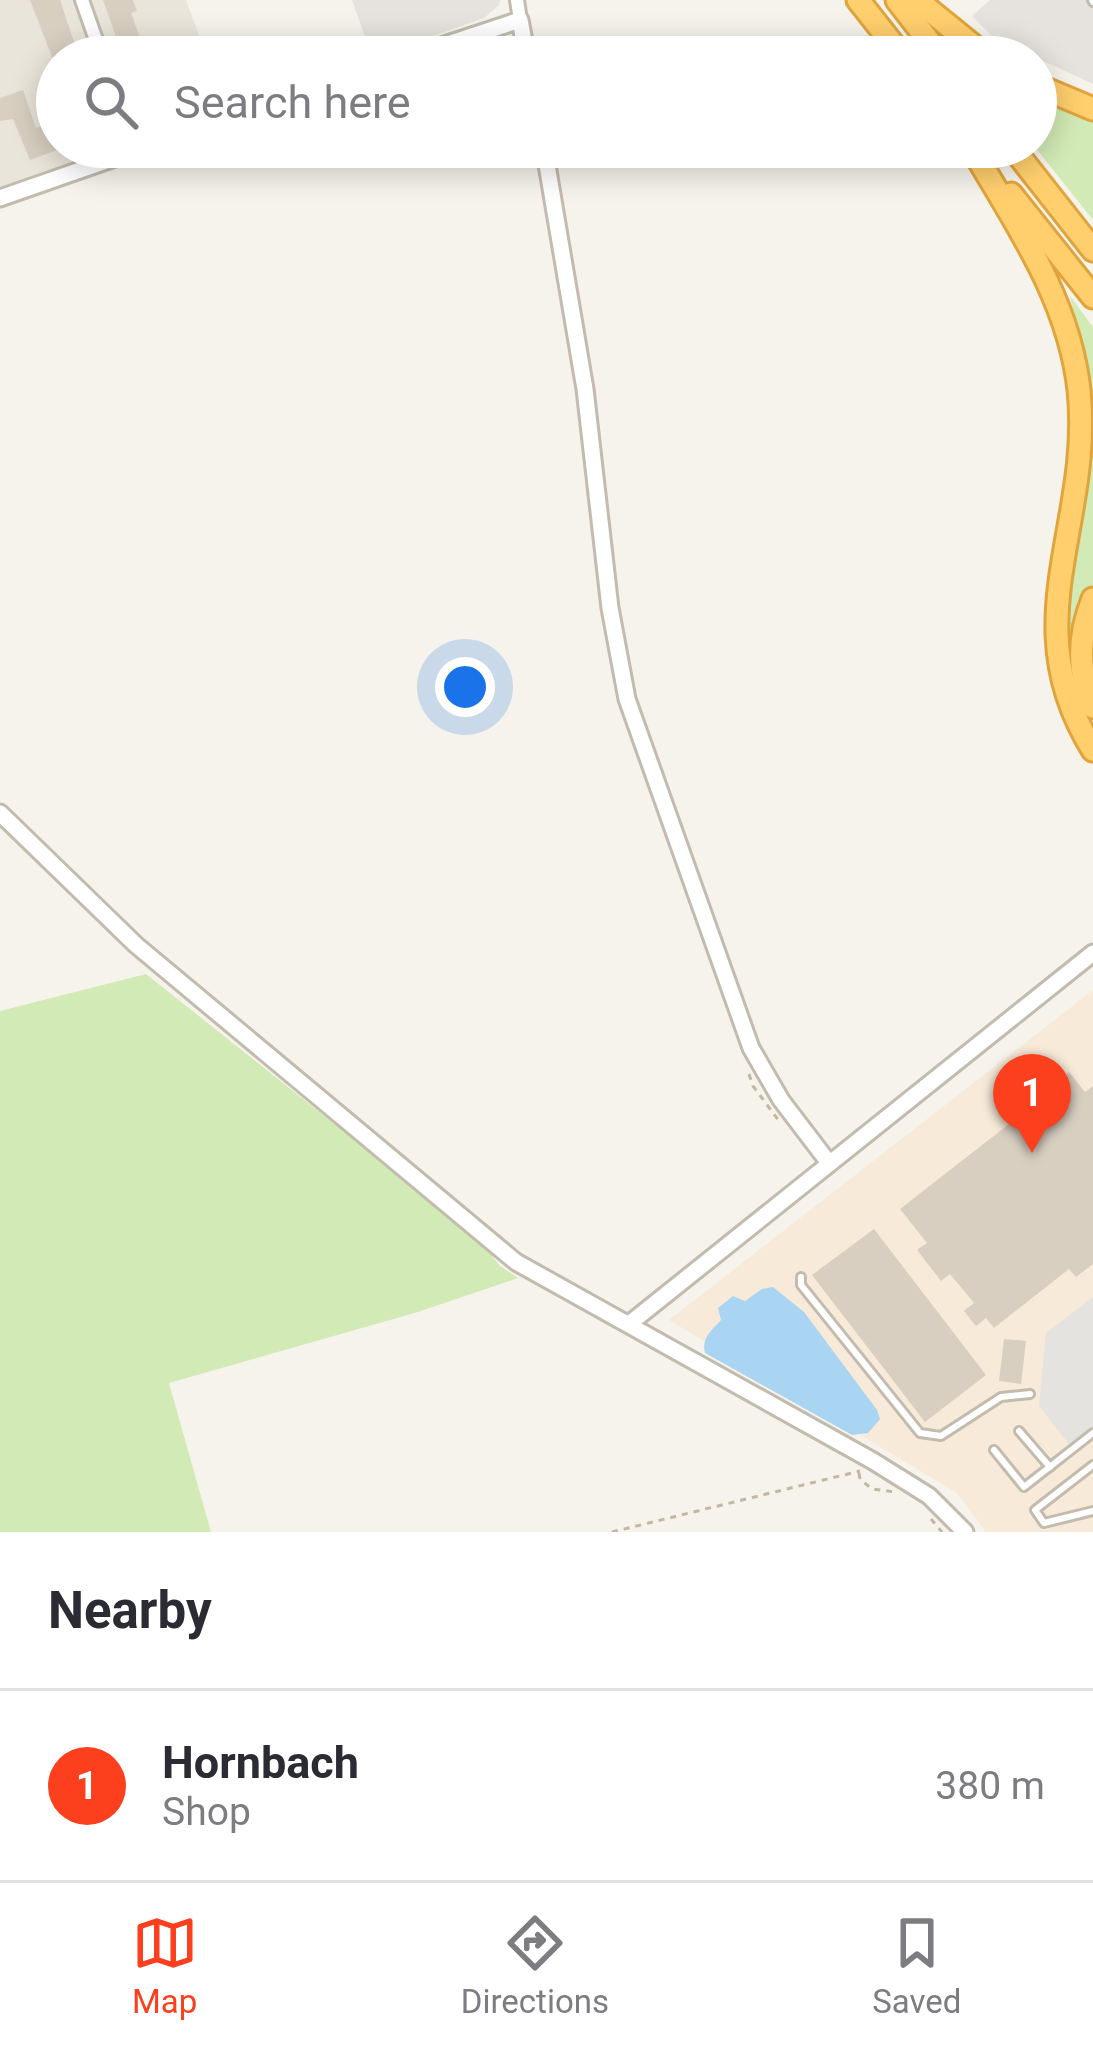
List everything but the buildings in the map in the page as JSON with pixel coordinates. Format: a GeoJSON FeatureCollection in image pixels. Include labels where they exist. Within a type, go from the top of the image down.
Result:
{"type":"FeatureCollection","features":[{"type":"Feature","properties":{"kind":"highway"},"geometry":{"type":"LineString","coordinates":[[858,0],[886,36]]}},
{"type":"Feature","properties":{"kind":"highway"},"geometry":{"type":"LineString","coordinates":[[897,0],[925,36]]}},
{"type":"Feature","properties":{"kind":"highway"},"geometry":{"type":"LineString","coordinates":[[916,0],[961,36]]}},
{"type":"Feature","properties":{"kind":"highway"},"geometry":{"type":"LineString","coordinates":[[1057,94],[1093,109]]}},
{"type":"Feature","properties":{"kind":"highway"},"geometry":{"type":"LineString","coordinates":[[984,168],[1051,286],[1074,356],[1081,452],[1063,561],[1056,649],[1069,706],[1093,750]]}},
{"type":"Feature","properties":{"kind":"highway"},"geometry":{"type":"LineString","coordinates":[[989,168],[1093,297]]}},
{"type":"Feature","properties":{"kind":"highway"},"geometry":{"type":"LineString","coordinates":[[1029,168],[1093,250]]}},
{"type":"Feature","properties":{"kind":"highway"},"geometry":{"type":"LineString","coordinates":[[1093,599],[1083,625],[1080,661],[1093,707]]}},
{"type":"Feature","properties":{"kind":"street"},"geometry":{"type":"LineString","coordinates":[[82,0],[95,36]]}},
{"type":"Feature","properties":{"kind":"street"},"geometry":{"type":"LineString","coordinates":[[517,0],[523,36]]}},
{"type":"Feature","properties":{"kind":"street"},"geometry":{"type":"LineString","coordinates":[[472,36],[520,20]]}},
{"type":"Feature","properties":{"kind":"street"},"geometry":{"type":"LineString","coordinates":[[0,198],[83,168]]}},
{"type":"Feature","properties":{"kind":"street"},"geometry":{"type":"LineString","coordinates":[[548,168],[581,366],[610,608],[627,699],[751,1048],[781,1100],[829,1163]]}},
{"type":"Feature","properties":{"kind":"street"},"geometry":{"type":"LineString","coordinates":[[0,813],[136,945],[516,1262],[873,1461],[929,1496],[954,1528]]}},
{"type":"Feature","properties":{"kind":"street"},"geometry":{"type":"LineString","coordinates":[[629,1324],[1093,953]]}},
{"type":"Feature","properties":{"kind":"lane"},"geometry":{"type":"LineString","coordinates":[[801,1277],[801,1286],[920,1433],[941,1436],[1000,1397],[1030,1394]]}},
{"type":"Feature","properties":{"kind":"lane"},"geometry":{"type":"LineString","coordinates":[[1019,1431],[1050,1467]]}},
{"type":"Feature","properties":{"kind":"lane"},"geometry":{"type":"LineString","coordinates":[[994,1450],[1024,1487],[1093,1433]]}},
{"type":"Feature","properties":{"kind":"lane"},"geometry":{"type":"LineString","coordinates":[[1090,1510],[1044,1523],[1035,1510],[1093,1465]]}},
{"type":"Feature","properties":{"kind":"path"},"geometry":{"type":"LineString","coordinates":[[612,1532],[859,1472],[872,1489],[894,1491],[907,1499]]}},
{"type":"Feature","properties":{"kind":"path"},"geometry":{"type":"LineString","coordinates":[[920,1507],[954,1528]]}},
{"type":"Feature","properties":{"kind":"shaded area"},"geometry":{"type":"Polygon","coordinates":[[[0,0],[186,0],[199,36],[36,36],[36,168],[86,168],[0,198],[0,0]]]}},
{"type":"Feature","properties":{"kind":"shaded area"},"geometry":{"type":"Polygon","coordinates":[[[352,0],[500,0],[484,18],[432,36],[365,36],[352,0]]]}},
{"type":"Feature","properties":{"kind":"shaded area"},"geometry":{"type":"Polygon","coordinates":[[[990,0],[1093,0],[1093,84],[1057,67],[1057,36],[992,36],[972,16],[990,0]]]}},
{"type":"Feature","properties":{"kind":"shaded area"},"geometry":{"type":"Polygon","coordinates":[[[1093,990],[1093,1532],[986,1532],[957,1493],[669,1320],[1093,990]]]}},
{"type":"Feature","properties":{"kind":"shaded area"},"geometry":{"type":"Polygon","coordinates":[[[1093,1297],[1093,1433],[1073,1449],[1039,1406],[1046,1333],[1093,1297]]]}},
{"type":"Feature","properties":{"kind":"green space"},"geometry":{"type":"Polygon","coordinates":[[[1057,104],[1093,117],[1093,220],[1052,168],[1057,168],[1057,104]]]}},
{"type":"Feature","properties":{"kind":"green space"},"geometry":{"type":"Polygon","coordinates":[[[1070,296],[1093,327],[1093,584],[1079,611],[1071,653],[1075,683],[1093,734],[1071,689],[1064,610],[1090,446],[1087,374],[1070,296]]]}},
{"type":"Feature","properties":{"kind":"green space"},"geometry":{"type":"Polygon","coordinates":[[[146,974],[478,1238],[500,1266],[518,1278],[418,1312],[169,1383],[211,1532],[0,1532],[0,1011],[146,974]]]}},
{"type":"Feature","properties":{"kind":"water"},"geometry":{"type":"Polygon","coordinates":[[[773,1287],[804,1312],[877,1410],[880,1419],[868,1433],[852,1435],[705,1353],[706,1339],[721,1320],[718,1308],[733,1296],[745,1301],[773,1287]]]}},
{"type":"Feature","properties":{"kind":"place","name":"Hornbach"},"geometry":{"type":"Point","coordinates":[1032,1153]}}]}
